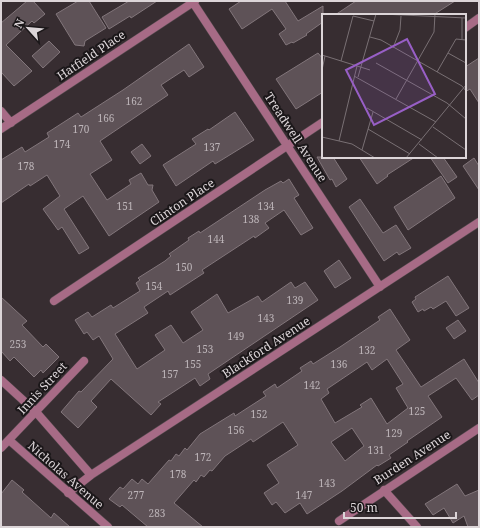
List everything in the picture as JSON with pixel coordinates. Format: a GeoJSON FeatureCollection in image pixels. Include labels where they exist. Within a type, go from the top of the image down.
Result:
{"type":"FeatureCollection","features":[{"type":"Feature","properties":{"kind":"street","name":"Hatfield Place"},"geometry":{"type":"LineString","coordinates":[[1,129],[193,1]]}},
{"type":"Feature","properties":{"kind":"street","name":"Treadwell Avenue"},"geometry":{"type":"LineString","coordinates":[[193,1],[380,287]]}},
{"type":"Feature","properties":{"kind":"street"},"geometry":{"type":"LineString","coordinates":[[466,27],[479,18]]}},
{"type":"Feature","properties":{"kind":"street"},"geometry":{"type":"LineString","coordinates":[[1,111],[11,123]]}},
{"type":"Feature","properties":{"kind":"street","name":"Clinton Place"},"geometry":{"type":"LineString","coordinates":[[54,301],[322,123]]}},
{"type":"Feature","properties":{"kind":"street","name":"Blackford Avenue"},"geometry":{"type":"LineString","coordinates":[[68,493],[91,475],[479,222]]}},
{"type":"Feature","properties":{"kind":"street","name":"Innis Street"},"geometry":{"type":"LineString","coordinates":[[1,448],[84,361]]}},
{"type":"Feature","properties":{"kind":"street","name":"Nicholas Avenue"},"geometry":{"type":"LineString","coordinates":[[1,380],[36,412],[91,475]]}},
{"type":"Feature","properties":{"kind":"street","name":"Burden Avenue"},"geometry":{"type":"LineString","coordinates":[[339,521],[479,428]]}},
{"type":"Feature","properties":{"kind":"street","name":"Nicholas Avenue"},"geometry":{"type":"LineString","coordinates":[[9,440],[108,527]]}},
{"type":"Feature","properties":{"kind":"street"},"geometry":{"type":"LineString","coordinates":[[384,490],[417,527]]}},
{"type":"Feature","properties":{"kind":"building"},"geometry":{"type":"Polygon","coordinates":[[[27,1],[33,1],[45,14],[34,23],[32,21],[6,45],[32,71],[14,86],[1,72],[1,23],[27,1]]]}},
{"type":"Feature","properties":{"kind":"building"},"geometry":{"type":"Polygon","coordinates":[[[78,1],[89,1],[106,28],[85,41],[84,46],[75,45],[56,14],[78,1]]]}},
{"type":"Feature","properties":{"kind":"building"},"geometry":{"type":"Polygon","coordinates":[[[129,1],[157,1],[131,18],[130,16],[109,29],[102,17],[129,1]]]}},
{"type":"Feature","properties":{"kind":"building"},"geometry":{"type":"Polygon","coordinates":[[[241,1],[285,1],[298,21],[323,6],[323,14],[322,23],[306,34],[307,35],[293,43],[292,42],[286,45],[279,34],[286,29],[272,9],[242,29],[229,9],[241,1]]]}},
{"type":"Feature","properties":{"kind":"building"},"geometry":{"type":"Polygon","coordinates":[[[356,1],[455,1],[435,14],[336,14],[356,1]]]}},
{"type":"Feature","properties":{"kind":"building"},"geometry":{"type":"Polygon","coordinates":[[[49,41],[60,52],[43,68],[32,56],[49,41]]]}},
{"type":"Feature","properties":{"kind":"building"},"geometry":{"type":"Polygon","coordinates":[[[189,44],[204,67],[189,77],[184,70],[161,85],[168,95],[100,141],[112,160],[90,174],[107,200],[131,184],[129,180],[141,173],[148,185],[153,185],[152,190],[159,202],[109,236],[83,196],[64,209],[89,248],[79,254],[62,227],[58,230],[43,209],[60,196],[47,175],[30,186],[29,184],[1,203],[1,160],[22,147],[25,152],[49,137],[47,133],[78,113],[81,117],[189,44]]]}},
{"type":"Feature","properties":{"kind":"building"},"geometry":{"type":"Polygon","coordinates":[[[318,53],[322,58],[322,93],[296,109],[276,79],[318,53]]]}},
{"type":"Feature","properties":{"kind":"building"},"geometry":{"type":"Polygon","coordinates":[[[479,58],[479,103],[470,89],[466,91],[466,66],[479,58]]]}},
{"type":"Feature","properties":{"kind":"building"},"geometry":{"type":"Polygon","coordinates":[[[235,112],[254,140],[215,164],[213,161],[176,186],[163,165],[196,144],[192,139],[208,129],[209,130],[235,112]]]}},
{"type":"Feature","properties":{"kind":"building"},"geometry":{"type":"Polygon","coordinates":[[[142,144],[151,156],[140,164],[131,152],[142,144]]]}},
{"type":"Feature","properties":{"kind":"building"},"geometry":{"type":"Polygon","coordinates":[[[317,157],[334,158],[347,179],[336,187],[332,179],[330,180],[317,157]]]}},
{"type":"Feature","properties":{"kind":"building"},"geometry":{"type":"Polygon","coordinates":[[[360,158],[413,158],[387,175],[388,176],[377,184],[360,158]]]}},
{"type":"Feature","properties":{"kind":"building"},"geometry":{"type":"Polygon","coordinates":[[[431,158],[444,158],[457,177],[448,183],[431,158]]]}},
{"type":"Feature","properties":{"kind":"building"},"geometry":{"type":"Polygon","coordinates":[[[474,158],[479,166],[479,190],[463,166],[474,158]]]}},
{"type":"Feature","properties":{"kind":"building"},"geometry":{"type":"Polygon","coordinates":[[[441,176],[455,198],[408,230],[394,207],[441,176]]]}},
{"type":"Feature","properties":{"kind":"building"},"geometry":{"type":"Polygon","coordinates":[[[289,179],[299,195],[294,198],[313,228],[301,235],[284,210],[265,223],[269,228],[202,270],[204,273],[170,295],[168,291],[144,307],[148,313],[115,334],[137,369],[165,350],[155,335],[171,325],[183,343],[203,330],[191,312],[217,294],[228,313],[258,296],[262,302],[291,282],[295,288],[305,282],[318,300],[208,374],[210,379],[200,386],[195,378],[158,402],[161,404],[151,415],[111,379],[91,401],[97,407],[78,428],[61,412],[79,391],[81,392],[113,359],[99,336],[93,340],[87,332],[84,334],[75,320],[88,312],[92,317],[111,305],[113,308],[140,291],[136,283],[140,280],[138,278],[165,261],[171,256],[169,254],[189,240],[188,238],[199,231],[200,233],[265,190],[281,181],[283,183],[289,179]]]}},
{"type":"Feature","properties":{"kind":"building"},"geometry":{"type":"Polygon","coordinates":[[[360,199],[383,233],[396,225],[411,248],[399,255],[397,252],[384,261],[349,207],[360,199]]]}},
{"type":"Feature","properties":{"kind":"building"},"geometry":{"type":"Polygon","coordinates":[[[339,260],[351,278],[335,288],[324,271],[339,260]]]}},
{"type":"Feature","properties":{"kind":"building"},"geometry":{"type":"Polygon","coordinates":[[[448,276],[469,308],[456,316],[446,301],[433,309],[431,307],[424,311],[423,309],[418,312],[412,302],[416,299],[415,297],[448,276]]]}},
{"type":"Feature","properties":{"kind":"building"},"geometry":{"type":"Polygon","coordinates":[[[1,297],[27,321],[22,325],[43,347],[46,344],[59,357],[43,373],[41,370],[34,377],[14,357],[10,361],[1,351],[1,297]]]}},
{"type":"Feature","properties":{"kind":"building"},"geometry":{"type":"Polygon","coordinates":[[[390,309],[410,340],[396,350],[421,387],[464,359],[479,383],[479,395],[472,400],[456,378],[428,396],[442,417],[389,455],[391,458],[378,466],[377,465],[342,491],[307,514],[300,503],[285,513],[276,502],[272,505],[264,493],[279,483],[267,465],[298,445],[283,422],[253,442],[251,439],[225,456],[212,471],[210,470],[204,477],[201,475],[196,482],[194,480],[174,503],[203,527],[148,527],[122,505],[120,507],[109,499],[120,487],[123,489],[132,479],[138,484],[142,479],[148,484],[169,460],[171,461],[176,454],[179,456],[185,448],[187,450],[200,434],[234,413],[235,416],[266,396],[263,392],[275,384],[277,388],[302,371],[300,368],[311,361],[313,364],[340,347],[380,320],[378,317],[390,309]],[[387,359],[372,370],[367,362],[327,389],[329,393],[321,399],[335,423],[362,407],[360,405],[371,398],[387,424],[408,408],[396,388],[403,384],[387,359]],[[352,428],[331,442],[345,461],[364,446],[352,428]]]}},
{"type":"Feature","properties":{"kind":"building"},"geometry":{"type":"Polygon","coordinates":[[[458,320],[466,331],[454,339],[446,328],[458,320]]]}},
{"type":"Feature","properties":{"kind":"building"},"geometry":{"type":"Polygon","coordinates":[[[12,480],[24,490],[22,492],[51,518],[54,513],[70,527],[1,527],[1,494],[12,480]]]}},
{"type":"Feature","properties":{"kind":"building"},"geometry":{"type":"Polygon","coordinates":[[[457,484],[465,496],[479,490],[479,527],[468,527],[464,516],[453,523],[444,508],[433,515],[425,504],[457,484]]]}}]}
